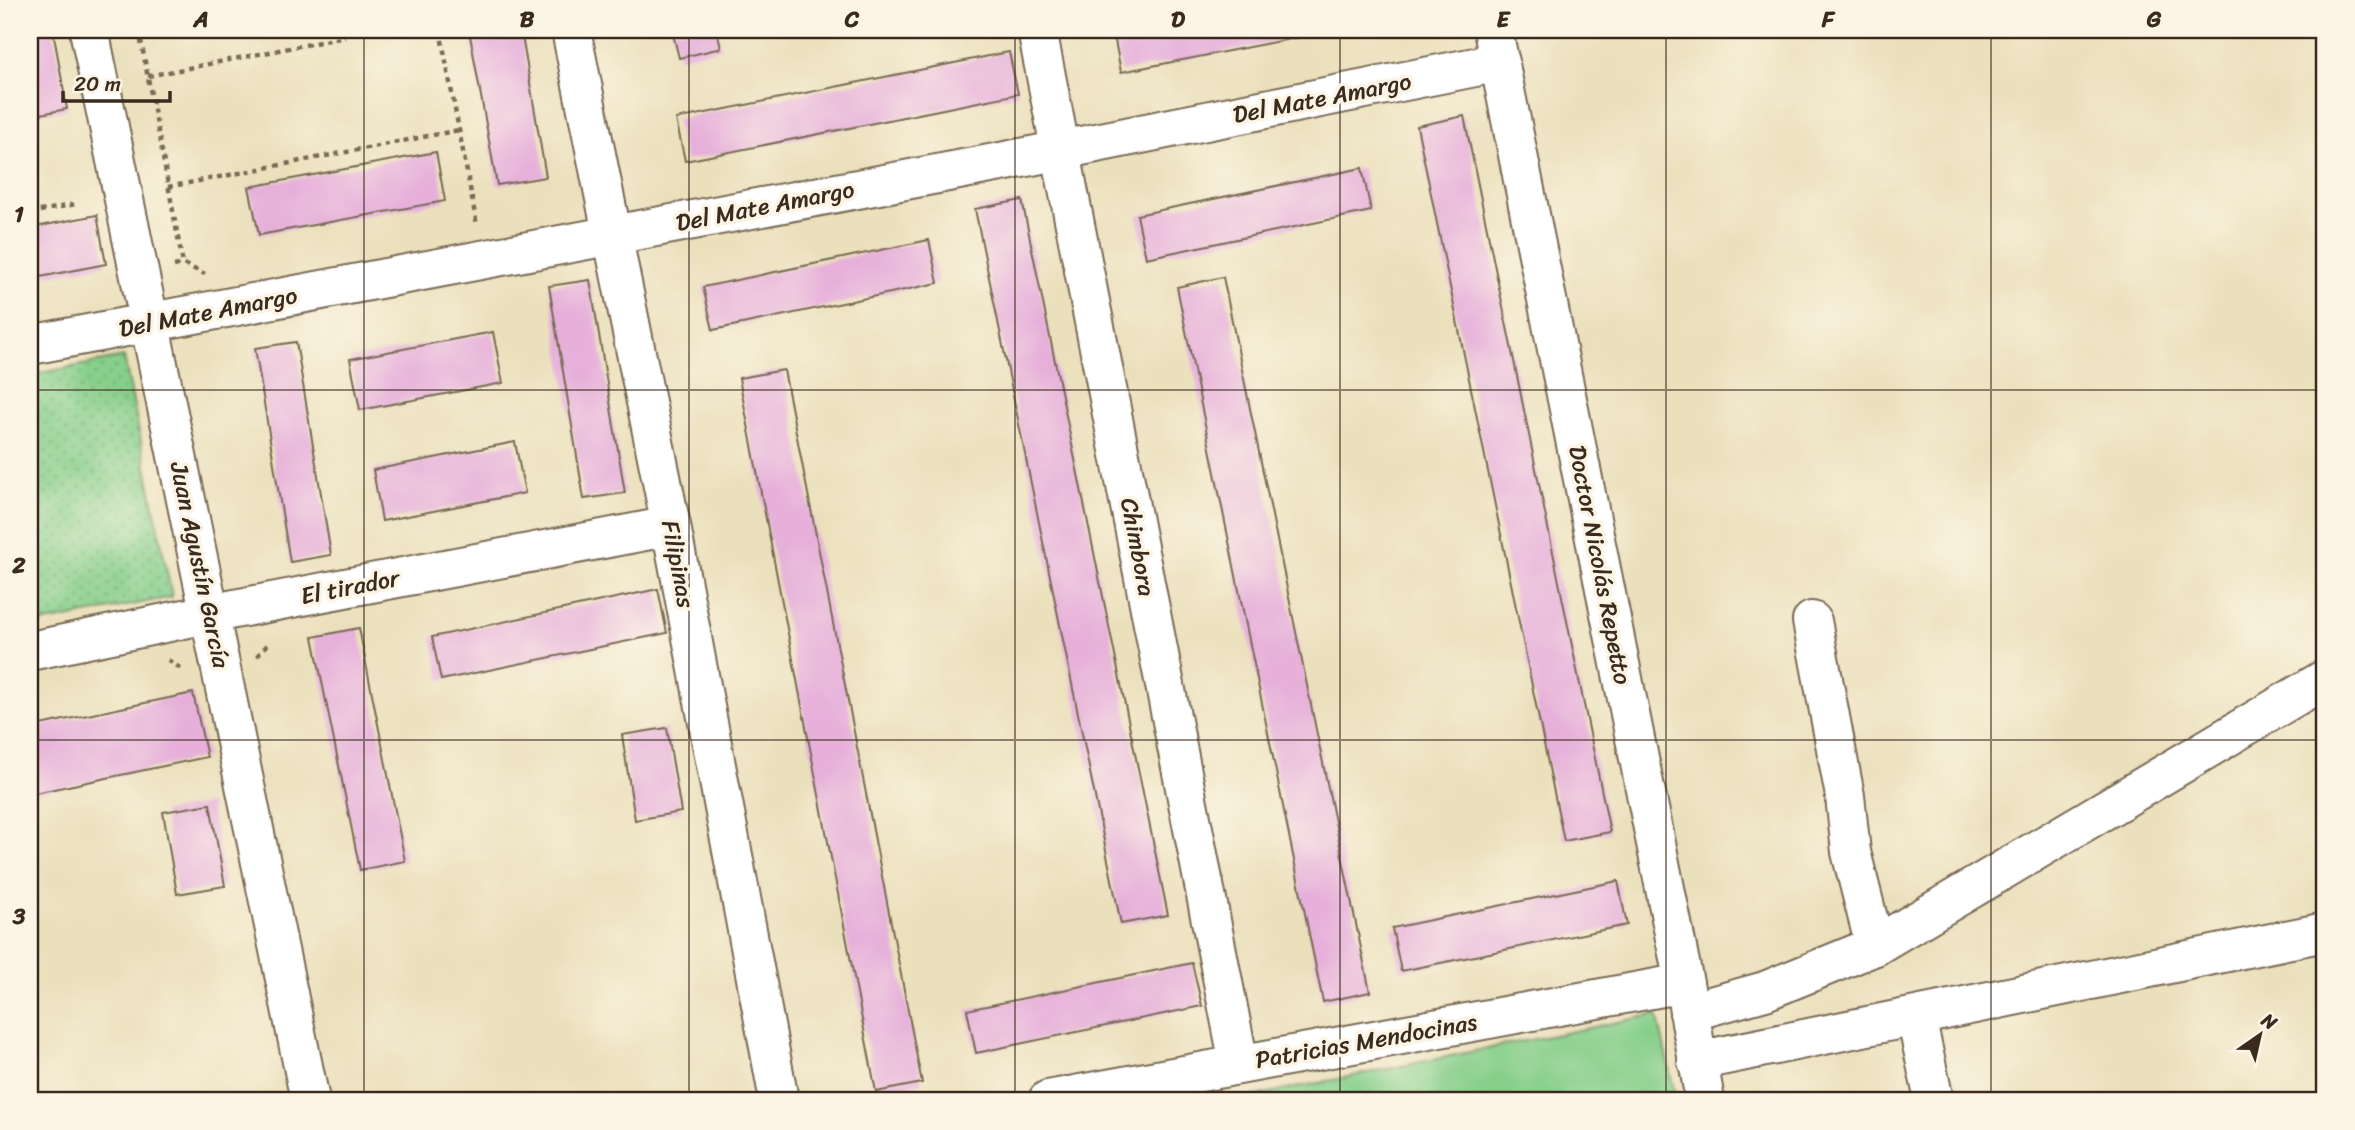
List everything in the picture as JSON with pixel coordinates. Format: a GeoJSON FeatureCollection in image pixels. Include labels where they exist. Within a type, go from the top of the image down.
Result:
{"type":"FeatureCollection","features":[{"type":"Feature","properties":{"kind":"street","name":"Juan Agustín García"},"geometry":{"type":"LineString","coordinates":[[89,30],[310,1100]]}},
{"type":"Feature","properties":{"kind":"street","name":"Filipinas"},"geometry":{"type":"LineString","coordinates":[[571,30],[671,526],[779,1100]]}},
{"type":"Feature","properties":{"kind":"street","name":"Chimbora"},"geometry":{"type":"LineString","coordinates":[[1037,30],[1239,1064]]}},
{"type":"Feature","properties":{"kind":"street","name":"Del Mate Amargo"},"geometry":{"type":"LineString","coordinates":[[30,345],[1060,151],[1497,46]]}},
{"type":"Feature","properties":{"kind":"street","name":"Doctor Nicolás Repetto"},"geometry":{"type":"LineString","coordinates":[[1497,46],[1705,1100]]}},
{"type":"Feature","properties":{"kind":"street","name":"El tirador"},"geometry":{"type":"LineString","coordinates":[[30,651],[208,614],[671,526]]}},
{"type":"Feature","properties":{"kind":"street"},"geometry":{"type":"LineString","coordinates":[[1812,621],[1852,852],[1875,946]]}},
{"type":"Feature","properties":{"kind":"street","name":"Patricias Mendocinas"},"geometry":{"type":"LineString","coordinates":[[1048,1100],[1239,1064],[1687,998],[1765,991],[1875,946],[2325,679]]}},
{"type":"Feature","properties":{"kind":"street"},"geometry":{"type":"LineString","coordinates":[[1697,1061],[2325,932]]}},
{"type":"Feature","properties":{"kind":"street"},"geometry":{"type":"LineString","coordinates":[[1916,1017],[1934,1100]]}},
{"type":"Feature","properties":{"kind":"path"},"geometry":{"type":"LineString","coordinates":[[139,30],[183,264]]}},
{"type":"Feature","properties":{"kind":"path"},"geometry":{"type":"LineString","coordinates":[[440,30],[478,230]]}},
{"type":"Feature","properties":{"kind":"path"},"geometry":{"type":"LineString","coordinates":[[148,76],[345,37]]}},
{"type":"Feature","properties":{"kind":"path"},"geometry":{"type":"LineString","coordinates":[[168,187],[459,130]]}},
{"type":"Feature","properties":{"kind":"path"},"geometry":{"type":"LineString","coordinates":[[30,213],[76,204]]}},
{"type":"Feature","properties":{"kind":"green space"},"geometry":{"type":"Polygon","coordinates":[[[124,357],[172,597],[30,625],[30,375],[124,357]]]}},
{"type":"Feature","properties":{"kind":"green space"},"geometry":{"type":"Polygon","coordinates":[[[1657,1014],[1676,1100],[1235,1100],[1657,1014]]]}},
{"type":"Feature","properties":{"kind":"building"},"geometry":{"type":"Polygon","coordinates":[[[30,30],[53,30],[67,109],[30,116],[30,30]]]}},
{"type":"Feature","properties":{"kind":"building"},"geometry":{"type":"Polygon","coordinates":[[[469,30],[521,30],[546,177],[497,185],[469,30]]]}},
{"type":"Feature","properties":{"kind":"building"},"geometry":{"type":"Polygon","coordinates":[[[672,30],[717,30],[721,48],[679,58],[672,30]]]}},
{"type":"Feature","properties":{"kind":"building"},"geometry":{"type":"Polygon","coordinates":[[[1113,30],[1331,30],[1331,31],[1121,72],[1113,30]]]}},
{"type":"Feature","properties":{"kind":"building"},"geometry":{"type":"Polygon","coordinates":[[[1009,52],[1018,94],[685,161],[676,119],[1009,52]]]}},
{"type":"Feature","properties":{"kind":"building"},"geometry":{"type":"Polygon","coordinates":[[[1464,116],[1610,832],[1564,841],[1417,126],[1464,116]]]}},
{"type":"Feature","properties":{"kind":"building"},"geometry":{"type":"Polygon","coordinates":[[[436,152],[445,201],[259,235],[249,187],[436,152]]]}},
{"type":"Feature","properties":{"kind":"building"},"geometry":{"type":"Polygon","coordinates":[[[1362,168],[1371,211],[1146,258],[1137,215],[1362,168]]]}},
{"type":"Feature","properties":{"kind":"building"},"geometry":{"type":"Polygon","coordinates":[[[1022,200],[1168,915],[1121,924],[975,209],[1022,200]]]}},
{"type":"Feature","properties":{"kind":"building"},"geometry":{"type":"Polygon","coordinates":[[[97,215],[106,264],[30,279],[30,228],[97,215]]]}},
{"type":"Feature","properties":{"kind":"building"},"geometry":{"type":"Polygon","coordinates":[[[929,240],[938,283],[713,330],[703,287],[929,240]]]}},
{"type":"Feature","properties":{"kind":"building"},"geometry":{"type":"Polygon","coordinates":[[[1223,277],[1370,992],[1323,1002],[1177,287],[1223,277]]]}},
{"type":"Feature","properties":{"kind":"building"},"geometry":{"type":"Polygon","coordinates":[[[590,280],[625,493],[584,499],[549,286],[590,280]]]}},
{"type":"Feature","properties":{"kind":"building"},"geometry":{"type":"Polygon","coordinates":[[[493,332],[503,383],[360,410],[350,359],[493,332]]]}},
{"type":"Feature","properties":{"kind":"building"},"geometry":{"type":"Polygon","coordinates":[[[296,342],[331,555],[290,562],[255,348],[296,342]]]}},
{"type":"Feature","properties":{"kind":"building"},"geometry":{"type":"Polygon","coordinates":[[[784,370],[922,1083],[876,1092],[739,378],[784,370]]]}},
{"type":"Feature","properties":{"kind":"building"},"geometry":{"type":"Polygon","coordinates":[[[515,442],[525,493],[382,521],[373,470],[515,442]]]}},
{"type":"Feature","properties":{"kind":"building"},"geometry":{"type":"Polygon","coordinates":[[[658,589],[667,633],[441,680],[432,637],[658,589]]]}},
{"type":"Feature","properties":{"kind":"building"},"geometry":{"type":"Polygon","coordinates":[[[359,628],[405,861],[360,870],[313,637],[359,628]]]}},
{"type":"Feature","properties":{"kind":"building"},"geometry":{"type":"Polygon","coordinates":[[[193,693],[207,757],[30,794],[30,727],[193,693]]]}},
{"type":"Feature","properties":{"kind":"building"},"geometry":{"type":"Polygon","coordinates":[[[667,728],[681,812],[635,820],[622,735],[667,728]]]}},
{"type":"Feature","properties":{"kind":"building"},"geometry":{"type":"Polygon","coordinates":[[[210,804],[225,886],[177,894],[163,812],[210,804]]]}},
{"type":"Feature","properties":{"kind":"building"},"geometry":{"type":"Polygon","coordinates":[[[1618,881],[1627,925],[1401,971],[1392,928],[1618,881]]]}},
{"type":"Feature","properties":{"kind":"building"},"geometry":{"type":"Polygon","coordinates":[[[1192,963],[1202,1006],[976,1053],[967,1010],[1192,963]]]}}]}
